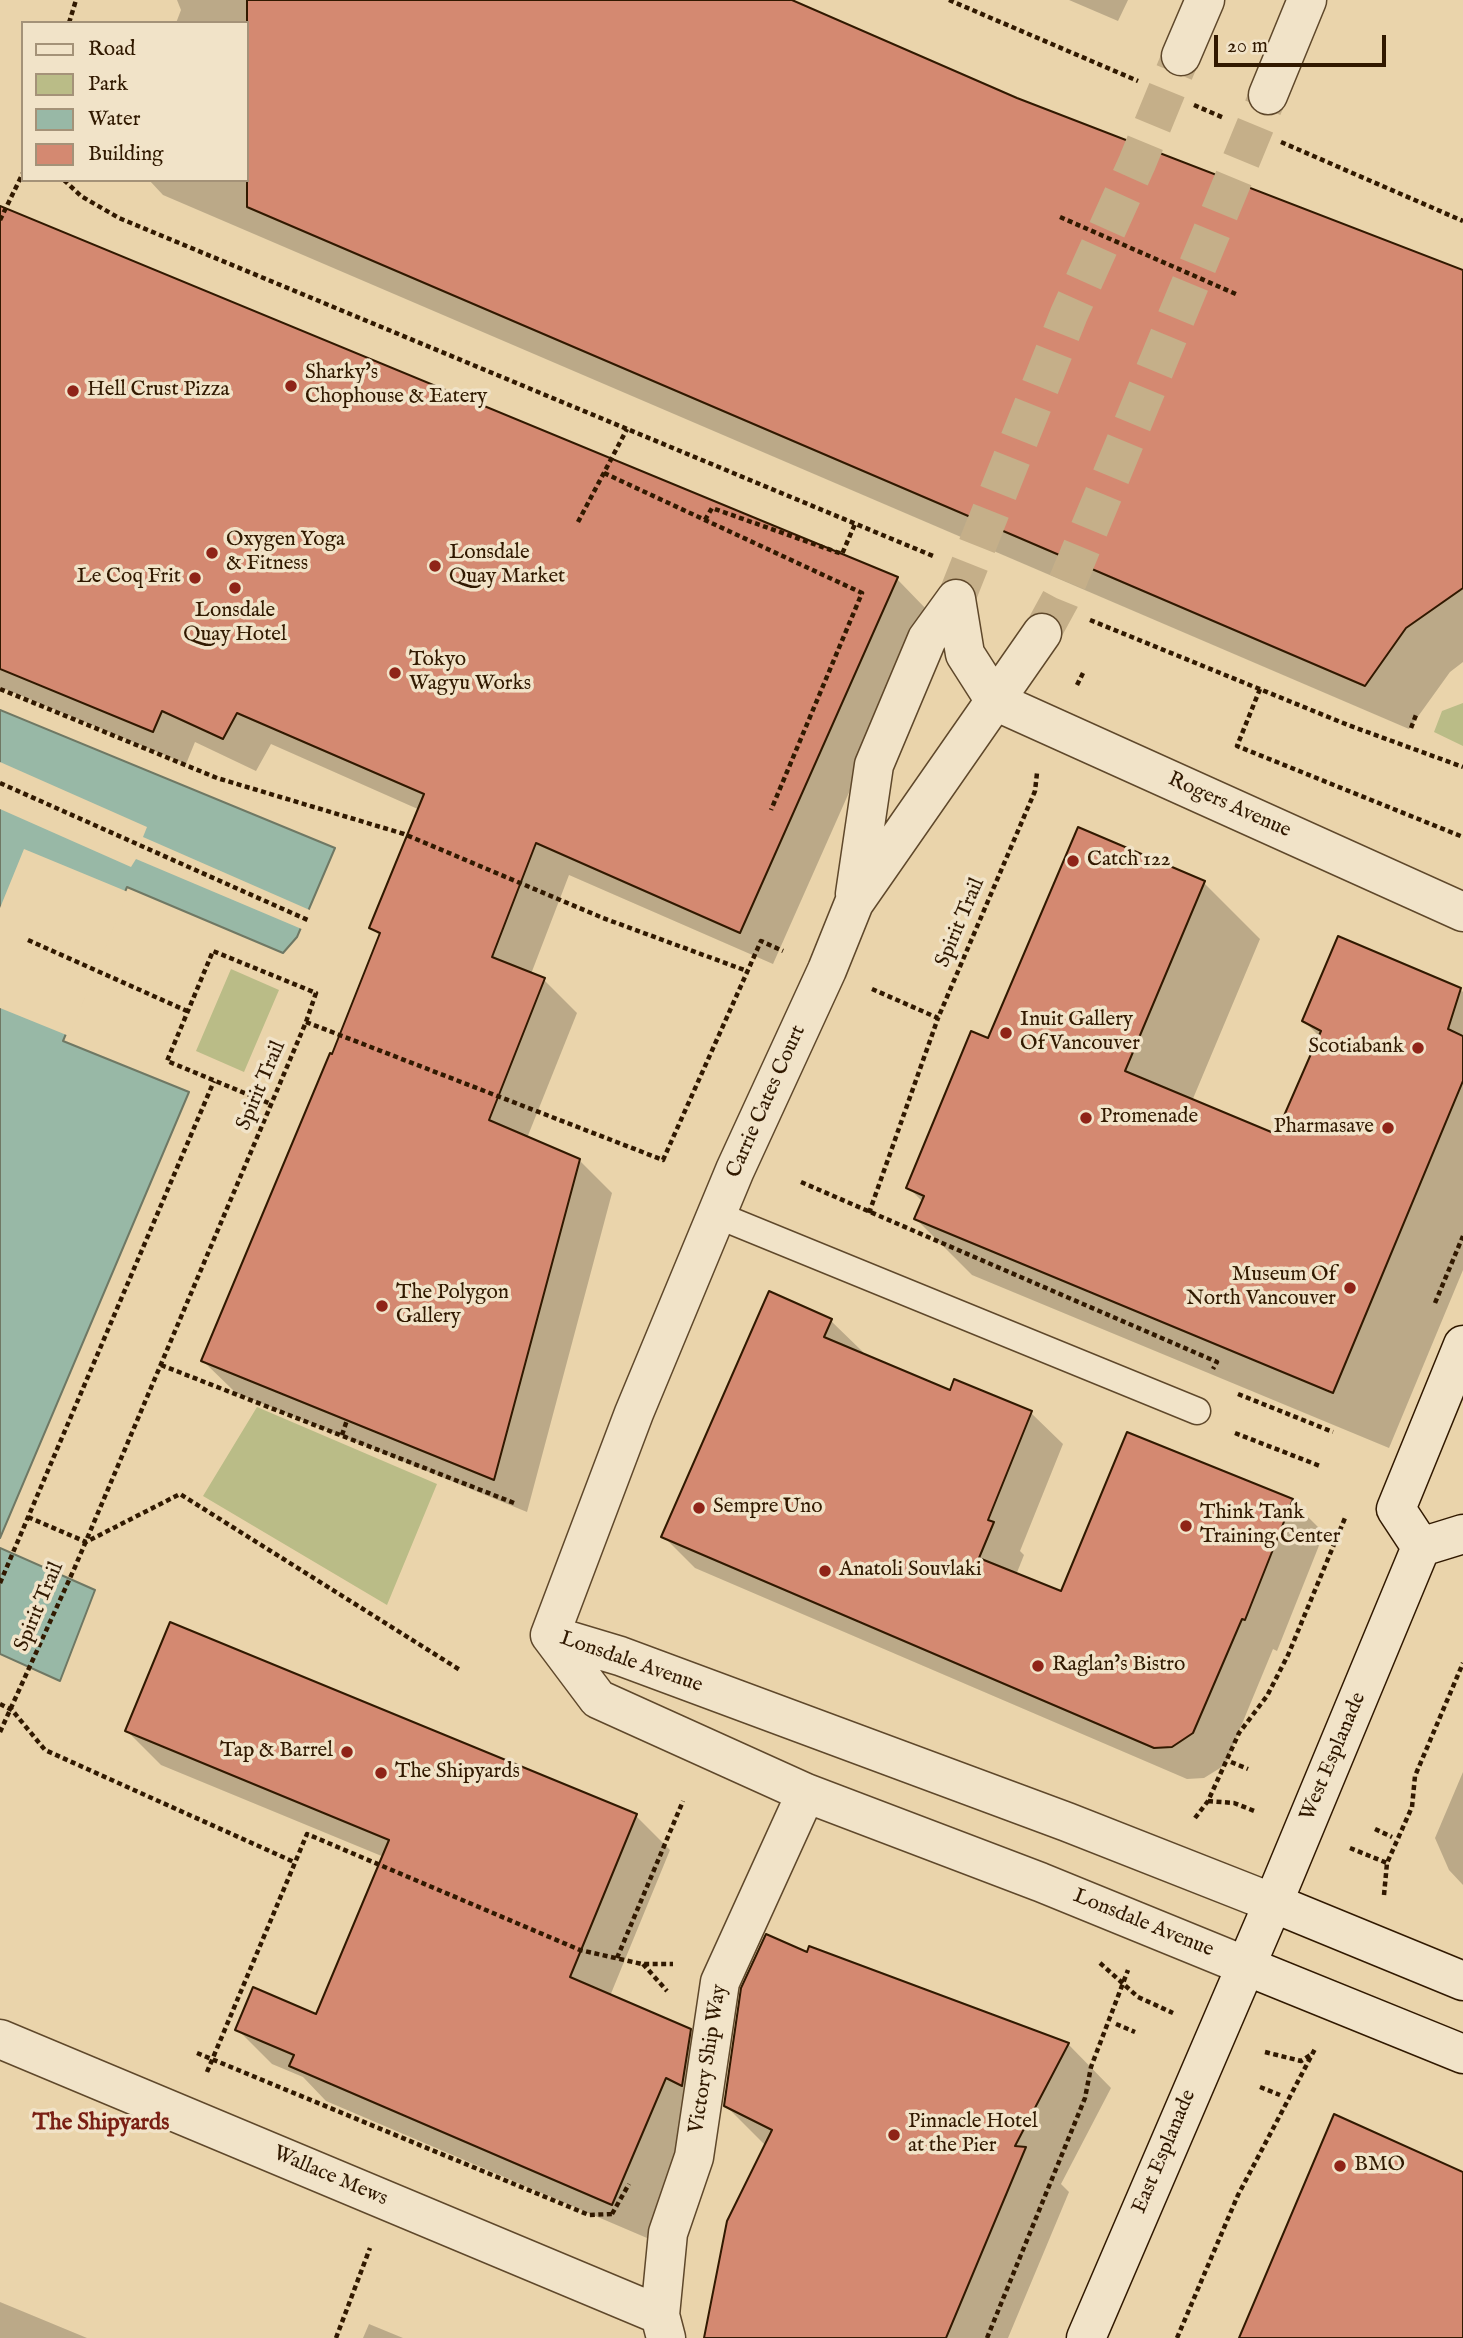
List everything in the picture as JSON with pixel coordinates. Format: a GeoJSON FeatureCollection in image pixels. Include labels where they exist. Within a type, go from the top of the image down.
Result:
{"type":"FeatureCollection","features":[{"type":"Feature","properties":{"kind":"street"},"geometry":{"type":"LineString","coordinates":[[1181,56],[1205,0]]}},
{"type":"Feature","properties":{"kind":"street"},"geometry":{"type":"LineString","coordinates":[[1268,95],[1307,0]]}},
{"type":"Feature","properties":{"kind":"street"},"geometry":{"type":"LineString","coordinates":[[854,903],[874,765],[927,639],[956,599],[965,654],[995,701]]}},
{"type":"Feature","properties":{"kind":"street","name":"Carrie Cates Court"},"geometry":{"type":"LineString","coordinates":[[550,1635],[634,1413],[717,1215],[854,903],[1042,633]]}},
{"type":"Feature","properties":{"kind":"street","name":"Rogers Avenue"},"geometry":{"type":"LineString","coordinates":[[995,701],[1463,912]]}},
{"type":"Feature","properties":{"kind":"street"},"geometry":{"type":"LineString","coordinates":[[1463,1345],[1396,1509],[1421,1547],[1463,1534]]}},
{"type":"Feature","properties":{"kind":"street","name":"West Esplanade"},"geometry":{"type":"LineString","coordinates":[[1245,1966],[1421,1547]]}},
{"type":"Feature","properties":{"kind":"street","name":"Lonsdale Avenue"},"geometry":{"type":"LineString","coordinates":[[550,1635],[598,1699],[806,1793],[1040,1882],[1463,2054]]}},
{"type":"Feature","properties":{"kind":"street","name":"Lonsdale Avenue"},"geometry":{"type":"LineString","coordinates":[[550,1635],[671,1675],[1273,1903],[1463,1981]]}},
{"type":"Feature","properties":{"kind":"street","name":"Victory Ship Way"},"geometry":{"type":"LineString","coordinates":[[663,2327],[668,2233],[694,2157],[720,1982],[806,1793]]}},
{"type":"Feature","properties":{"kind":"street","name":"East Esplanade"},"geometry":{"type":"LineString","coordinates":[[1086,2338],[1245,1966]]}},
{"type":"Feature","properties":{"kind":"street","name":"Wallace Mews"},"geometry":{"type":"LineString","coordinates":[[0,2039],[388,2202],[663,2327]]}},
{"type":"Feature","properties":{"kind":"lane"},"geometry":{"type":"LineString","coordinates":[[717,1215],[1197,1411]]}},
{"type":"Feature","properties":{"kind":"path"},"geometry":{"type":"LineString","coordinates":[[70,21],[76,0]]}},
{"type":"Feature","properties":{"kind":"path"},"geometry":{"type":"LineString","coordinates":[[949,0],[1142,83]]}},
{"type":"Feature","properties":{"kind":"path"},"geometry":{"type":"LineString","coordinates":[[1193,105],[1231,121]]}},
{"type":"Feature","properties":{"kind":"path"},"geometry":{"type":"LineString","coordinates":[[1270,138],[1463,221]]}},
{"type":"Feature","properties":{"kind":"path"},"geometry":{"type":"LineString","coordinates":[[0,220],[21,177]]}},
{"type":"Feature","properties":{"kind":"path"},"geometry":{"type":"LineString","coordinates":[[66,182],[81,195],[119,218],[944,560]]}},
{"type":"Feature","properties":{"kind":"path"},"geometry":{"type":"LineString","coordinates":[[1060,217],[1238,295]]}},
{"type":"Feature","properties":{"kind":"path"},"geometry":{"type":"LineString","coordinates":[[578,522],[627,429]]}},
{"type":"Feature","properties":{"kind":"path"},"geometry":{"type":"LineString","coordinates":[[604,473],[862,593],[771,810]]}},
{"type":"Feature","properties":{"kind":"path"},"geometry":{"type":"LineString","coordinates":[[705,520],[712,508],[842,554],[855,524]]}},
{"type":"Feature","properties":{"kind":"path"},"geometry":{"type":"LineString","coordinates":[[1083,617],[1463,767]]}},
{"type":"Feature","properties":{"kind":"path"},"geometry":{"type":"LineString","coordinates":[[1260,689],[1237,746],[1463,837]]}},
{"type":"Feature","properties":{"kind":"path"},"geometry":{"type":"LineString","coordinates":[[0,690],[217,778],[404,834],[603,918],[747,971]]}},
{"type":"Feature","properties":{"kind":"path"},"geometry":{"type":"LineString","coordinates":[[1411,729],[1416,715]]}},
{"type":"Feature","properties":{"kind":"path","name":"Spirit Trail"},"geometry":{"type":"LineString","coordinates":[[869,1213],[938,1018],[1034,791],[1036,775]]}},
{"type":"Feature","properties":{"kind":"path"},"geometry":{"type":"LineString","coordinates":[[0,783],[310,921]]}},
{"type":"Feature","properties":{"kind":"path"},"geometry":{"type":"LineString","coordinates":[[28,940],[187,1012]]}},
{"type":"Feature","properties":{"kind":"path","name":"Spirit Trail"},"geometry":{"type":"LineString","coordinates":[[0,1732],[86,1542],[306,1022],[663,1160],[761,941]]}},
{"type":"Feature","properties":{"kind":"path"},"geometry":{"type":"LineString","coordinates":[[271,1104],[167,1061],[212,951],[316,993],[306,1022]]}},
{"type":"Feature","properties":{"kind":"path"},"geometry":{"type":"LineString","coordinates":[[873,990],[938,1018]]}},
{"type":"Feature","properties":{"kind":"path"},"geometry":{"type":"LineString","coordinates":[[0,1583],[214,1081]]}},
{"type":"Feature","properties":{"kind":"path"},"geometry":{"type":"LineString","coordinates":[[801,1182],[1217,1362],[1197,1411]]}},
{"type":"Feature","properties":{"kind":"path"},"geometry":{"type":"LineString","coordinates":[[1431,1312],[1463,1236]]}},
{"type":"Feature","properties":{"kind":"path"},"geometry":{"type":"LineString","coordinates":[[161,1365],[514,1503]]}},
{"type":"Feature","properties":{"kind":"path"},"geometry":{"type":"LineString","coordinates":[[1230,1391],[1333,1432]]}},
{"type":"Feature","properties":{"kind":"path"},"geometry":{"type":"LineString","coordinates":[[342,1435],[347,1420]]}},
{"type":"Feature","properties":{"kind":"path"},"geometry":{"type":"LineString","coordinates":[[1232,1432],[1320,1466]]}},
{"type":"Feature","properties":{"kind":"path"},"geometry":{"type":"LineString","coordinates":[[29,1517],[86,1542],[180,1494],[460,1670]]}},
{"type":"Feature","properties":{"kind":"path"},"geometry":{"type":"LineString","coordinates":[[1194,1821],[1208,1801],[1239,1733],[1267,1696],[1288,1655],[1346,1516]]}},
{"type":"Feature","properties":{"kind":"path"},"geometry":{"type":"LineString","coordinates":[[1382,1904],[1387,1863],[1412,1807],[1415,1776],[1463,1663]]}},
{"type":"Feature","properties":{"kind":"path"},"geometry":{"type":"LineString","coordinates":[[0,1704],[12,1710],[45,1750],[294,1862]]}},
{"type":"Feature","properties":{"kind":"path"},"geometry":{"type":"LineString","coordinates":[[1231,1762],[1248,1769]]}},
{"type":"Feature","properties":{"kind":"path"},"geometry":{"type":"LineString","coordinates":[[617,1958],[683,1801]]}},
{"type":"Feature","properties":{"kind":"path"},"geometry":{"type":"LineString","coordinates":[[1208,1801],[1234,1802]]}},
{"type":"Feature","properties":{"kind":"path"},"geometry":{"type":"LineString","coordinates":[[1374,1829],[1392,1837]]}},
{"type":"Feature","properties":{"kind":"path"},"geometry":{"type":"LineString","coordinates":[[188,2118],[307,1834],[580,1950],[642,1964],[671,1964]]}},
{"type":"Feature","properties":{"kind":"path"},"geometry":{"type":"LineString","coordinates":[[1364,1854],[1387,1863]]}},
{"type":"Feature","properties":{"kind":"path"},"geometry":{"type":"LineString","coordinates":[[987,2338],[1085,2098],[1091,2067],[1130,1966]]}},
{"type":"Feature","properties":{"kind":"path"},"geometry":{"type":"LineString","coordinates":[[1116,2024],[1135,2032]]}},
{"type":"Feature","properties":{"kind":"path"},"geometry":{"type":"LineString","coordinates":[[1177,2338],[1238,2195],[1319,2042]]}},
{"type":"Feature","properties":{"kind":"path"},"geometry":{"type":"LineString","coordinates":[[197,2053],[589,2215],[612,2214]]}},
{"type":"Feature","properties":{"kind":"path"},"geometry":{"type":"LineString","coordinates":[[1277,2057],[1301,2061],[1312,2054]]}},
{"type":"Feature","properties":{"kind":"path"},"geometry":{"type":"LineString","coordinates":[[1260,2087],[1280,2095]]}},
{"type":"Feature","properties":{"kind":"path"},"geometry":{"type":"LineString","coordinates":[[336,2338],[388,2202]]}},
{"type":"Feature","properties":{"kind":"green space"},"geometry":{"type":"Polygon","coordinates":[[[1463,703],[1463,746],[1434,732],[1442,711],[1463,703]]]}},
{"type":"Feature","properties":{"kind":"green space"},"geometry":{"type":"Polygon","coordinates":[[[231,969],[279,990],[244,1072],[196,1051],[231,969]]]}},
{"type":"Feature","properties":{"kind":"green space"},"geometry":{"type":"Polygon","coordinates":[[[257,1407],[437,1484],[387,1605],[203,1496],[257,1407]]]}},
{"type":"Feature","properties":{"kind":"water"},"geometry":{"type":"Polygon","coordinates":[[[0,710],[335,848],[297,937],[283,953],[127,887],[63,1041],[189,1092],[0,1538],[0,710]]]}},
{"type":"Feature","properties":{"kind":"water"},"geometry":{"type":"Polygon","coordinates":[[[0,1548],[95,1590],[60,1681],[0,1654],[0,1548]]]}},
{"type":"Feature","properties":{"kind":"pier"},"geometry":{"type":"Polygon","coordinates":[[[0,762],[147,827],[143,837],[312,911],[304,930],[136,859],[131,867],[0,809],[0,762]]]}},
{"type":"Feature","properties":{"kind":"pier"},"geometry":{"type":"Polygon","coordinates":[[[24,849],[128,892],[69,1036],[0,1008],[0,908],[24,849]]]}},
{"type":"Feature","properties":{"kind":"building"},"geometry":{"type":"Polygon","coordinates":[[[247,0],[792,0],[1017,98],[1463,270],[1463,588],[1406,628],[1365,686],[247,207],[247,0]]]}},
{"type":"Feature","properties":{"kind":"building","name":"Lonsdale Quay Market"},"geometry":{"type":"Polygon","coordinates":[[[0,206],[898,577],[740,933],[536,843],[492,957],[545,978],[489,1120],[580,1159],[494,1480],[201,1361],[330,1053],[332,1054],[380,933],[369,928],[424,794],[237,713],[223,739],[162,711],[153,732],[0,669],[0,206]]]}},
{"type":"Feature","properties":{"kind":"building","name":"Promenade"},"geometry":{"type":"Polygon","coordinates":[[[1078,827],[1205,881],[1125,1071],[1276,1134],[1321,1031],[1302,1021],[1338,936],[1461,988],[1448,1029],[1463,1036],[1463,1081],[1333,1393],[914,1219],[924,1196],[906,1188],[971,1031],[988,1038],[1078,827]]]}},
{"type":"Feature","properties":{"kind":"building"},"geometry":{"type":"Polygon","coordinates":[[[769,1291],[832,1319],[824,1337],[950,1390],[954,1379],[1032,1411],[988,1520],[994,1522],[979,1558],[1061,1591],[1127,1432],[1293,1499],[1245,1620],[1242,1619],[1193,1733],[1172,1747],[1154,1748],[661,1537],[769,1291]]]}},
{"type":"Feature","properties":{"kind":"building"},"geometry":{"type":"Polygon","coordinates":[[[170,1622],[637,1814],[570,1977],[691,2029],[682,2086],[666,2078],[612,2205],[289,2066],[294,2055],[235,2030],[253,1987],[316,2014],[389,1840],[125,1731],[170,1622]]]}},
{"type":"Feature","properties":{"kind":"building","name":"Pinnacle Hotel at the Pier"},"geometry":{"type":"Polygon","coordinates":[[[766,1934],[807,1952],[809,1946],[1069,2043],[1015,2146],[1026,2147],[946,2338],[704,2338],[727,2221],[772,2130],[724,2106],[741,1988],[766,1934]]]}},
{"type":"Feature","properties":{"kind":"building"},"geometry":{"type":"Polygon","coordinates":[[[1334,2114],[1463,2172],[1463,2338],[1239,2338],[1334,2114]]]}},
{"type":"Feature","properties":{"kind":"tunnel"},"geometry":{"type":"LineString","coordinates":[[956,599],[1069,314],[1137,163],[1181,56]]}},
{"type":"Feature","properties":{"kind":"tunnel"},"geometry":{"type":"LineString","coordinates":[[1042,633],[1060,600],[1268,95]]}},
{"type":"Feature","properties":{"kind":"place","name":"Sharky's Chophouse & Eatery"},"geometry":{"type":"Point","coordinates":[291,386]}},
{"type":"Feature","properties":{"kind":"place","name":"Hell Crust Pizza"},"geometry":{"type":"Point","coordinates":[73,391]}},
{"type":"Feature","properties":{"kind":"place","name":"Oxygen Yoga & Fitness"},"geometry":{"type":"Point","coordinates":[212,553]}},
{"type":"Feature","properties":{"kind":"place","name":"Lonsdale Quay Market"},"geometry":{"type":"Point","coordinates":[435,566]}},
{"type":"Feature","properties":{"kind":"place","name":"Le Coq Frit"},"geometry":{"type":"Point","coordinates":[195,578]}},
{"type":"Feature","properties":{"kind":"place","name":"Lonsdale Quay Hotel"},"geometry":{"type":"Point","coordinates":[235,588]}},
{"type":"Feature","properties":{"kind":"place","name":"Tokyo Wagyu Works"},"geometry":{"type":"Point","coordinates":[395,673]}},
{"type":"Feature","properties":{"kind":"place","name":"Catch 122"},"geometry":{"type":"Point","coordinates":[1073,861]}},
{"type":"Feature","properties":{"kind":"place","name":"Inuit Gallery Of Vancouver"},"geometry":{"type":"Point","coordinates":[1006,1033]}},
{"type":"Feature","properties":{"kind":"place","name":"Scotiabank"},"geometry":{"type":"Point","coordinates":[1418,1048]}},
{"type":"Feature","properties":{"kind":"place","name":"Promenade"},"geometry":{"type":"Point","coordinates":[1086,1118]}},
{"type":"Feature","properties":{"kind":"place","name":"Pharmasave"},"geometry":{"type":"Point","coordinates":[1388,1128]}},
{"type":"Feature","properties":{"kind":"place","name":"Museum Of North Vancouver"},"geometry":{"type":"Point","coordinates":[1350,1288]}},
{"type":"Feature","properties":{"kind":"place","name":"The Polygon Gallery"},"geometry":{"type":"Point","coordinates":[382,1306]}},
{"type":"Feature","properties":{"kind":"place","name":"Sempre Uno"},"geometry":{"type":"Point","coordinates":[699,1508]}},
{"type":"Feature","properties":{"kind":"place","name":"Think Tank Training Center"},"geometry":{"type":"Point","coordinates":[1186,1526]}},
{"type":"Feature","properties":{"kind":"place","name":"Anatoli Souvlaki"},"geometry":{"type":"Point","coordinates":[825,1571]}},
{"type":"Feature","properties":{"kind":"place","name":"Raglan’s Bistro"},"geometry":{"type":"Point","coordinates":[1038,1666]}},
{"type":"Feature","properties":{"kind":"place","name":"Tap & Barrel"},"geometry":{"type":"Point","coordinates":[347,1752]}},
{"type":"Feature","properties":{"kind":"place","name":"The Shipyards"},"geometry":{"type":"Point","coordinates":[381,1773]}},
{"type":"Feature","properties":{"kind":"place","name":"Pinnacle Hotel at the Pier"},"geometry":{"type":"Point","coordinates":[894,2135]}},
{"type":"Feature","properties":{"kind":"place","name":"BMO"},"geometry":{"type":"Point","coordinates":[1340,2166]}},
{"type":"Feature","properties":{"kind":"district","name":"The Shipyards"},"geometry":{"type":"Point","coordinates":[101,2124]}}]}
